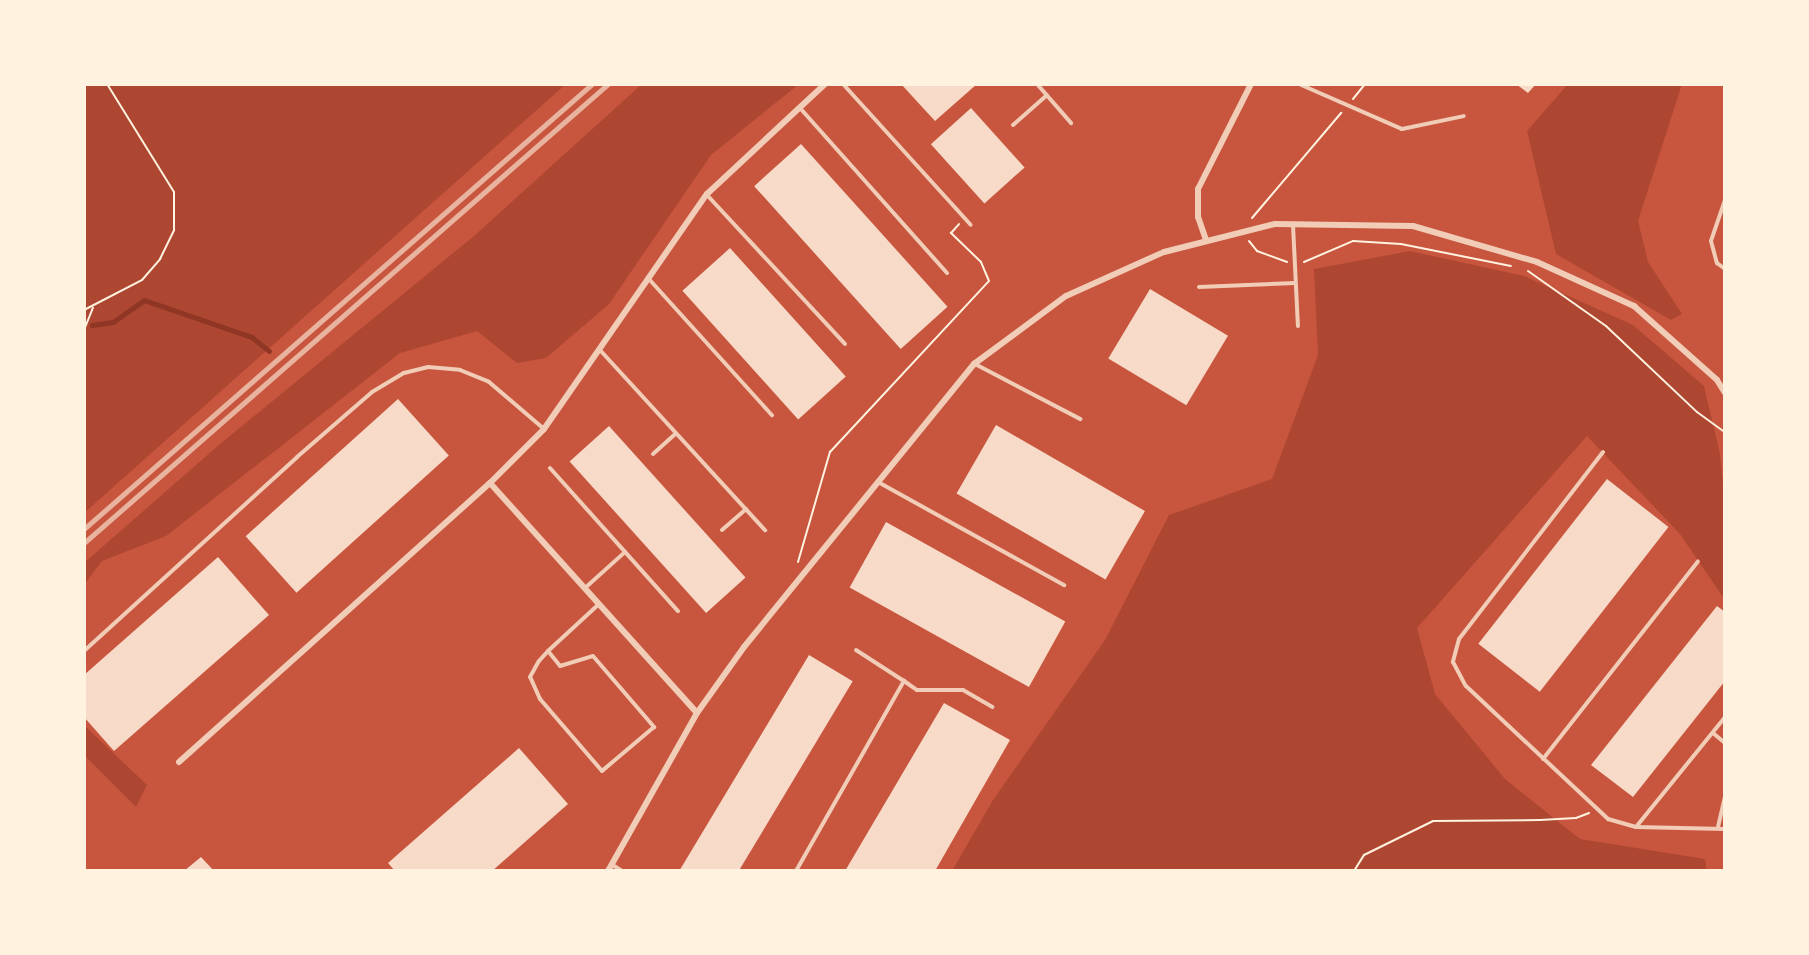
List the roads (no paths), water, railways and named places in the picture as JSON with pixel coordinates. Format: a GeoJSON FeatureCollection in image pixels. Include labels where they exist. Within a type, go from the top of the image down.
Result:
{"type":"FeatureCollection","features":[{"type":"Feature","properties":{"kind":"street"},"geometry":{"type":"LineString","coordinates":[[179,762],[490,483],[544,429],[647,277],[707,194],[825,84]]}},
{"type":"Feature","properties":{"kind":"street"},"geometry":{"type":"LineString","coordinates":[[1206,240],[1198,217],[1198,189],[1251,84]]}},
{"type":"Feature","properties":{"kind":"street"},"geometry":{"type":"LineString","coordinates":[[609,868],[698,713],[796,583],[974,364],[1066,296],[1164,252],[1275,224],[1413,226],[1537,262],[1634,306],[1717,380],[1725,393]]}},
{"type":"Feature","properties":{"kind":"street"},"geometry":{"type":"LineString","coordinates":[[490,483],[698,713]]}},
{"type":"Feature","properties":{"kind":"lane"},"geometry":{"type":"LineString","coordinates":[[843,84],[971,225]]}},
{"type":"Feature","properties":{"kind":"lane"},"geometry":{"type":"LineString","coordinates":[[1037,84],[1071,123]]}},
{"type":"Feature","properties":{"kind":"lane"},"geometry":{"type":"LineString","coordinates":[[1299,84],[1402,129],[1464,116]]}},
{"type":"Feature","properties":{"kind":"lane"},"geometry":{"type":"LineString","coordinates":[[1013,126],[1047,95]]}},
{"type":"Feature","properties":{"kind":"lane"},"geometry":{"type":"LineString","coordinates":[[799,107],[948,273]]}},
{"type":"Feature","properties":{"kind":"lane"},"geometry":{"type":"LineString","coordinates":[[707,194],[845,344]]}},
{"type":"Feature","properties":{"kind":"lane"},"geometry":{"type":"LineString","coordinates":[[1725,200],[1711,241],[1717,263],[1725,269]]}},
{"type":"Feature","properties":{"kind":"lane"},"geometry":{"type":"LineString","coordinates":[[1293,225],[1298,326]]}},
{"type":"Feature","properties":{"kind":"lane"},"geometry":{"type":"LineString","coordinates":[[647,277],[772,415]]}},
{"type":"Feature","properties":{"kind":"lane"},"geometry":{"type":"LineString","coordinates":[[1199,287],[1295,283]]}},
{"type":"Feature","properties":{"kind":"lane"},"geometry":{"type":"LineString","coordinates":[[598,348],[765,530]]}},
{"type":"Feature","properties":{"kind":"lane"},"geometry":{"type":"LineString","coordinates":[[974,364],[1080,420]]}},
{"type":"Feature","properties":{"kind":"lane"},"geometry":{"type":"LineString","coordinates":[[84,651],[372,392],[404,373],[428,368],[460,370],[489,382],[544,429]]}},
{"type":"Feature","properties":{"kind":"lane"},"geometry":{"type":"LineString","coordinates":[[653,454],[676,433]]}},
{"type":"Feature","properties":{"kind":"lane"},"geometry":{"type":"LineString","coordinates":[[1603,452],[1459,639],[1453,662],[1466,686],[1608,819],[1636,827],[1725,828]]}},
{"type":"Feature","properties":{"kind":"lane"},"geometry":{"type":"LineString","coordinates":[[550,468],[678,611]]}},
{"type":"Feature","properties":{"kind":"lane"},"geometry":{"type":"LineString","coordinates":[[877,481],[1064,585]]}},
{"type":"Feature","properties":{"kind":"lane"},"geometry":{"type":"LineString","coordinates":[[722,530],[746,509]]}},
{"type":"Feature","properties":{"kind":"lane"},"geometry":{"type":"LineString","coordinates":[[585,588],[625,552]]}},
{"type":"Feature","properties":{"kind":"lane"},"geometry":{"type":"LineString","coordinates":[[1543,759],[1698,561]]}},
{"type":"Feature","properties":{"kind":"lane"},"geometry":{"type":"LineString","coordinates":[[548,651],[560,666],[593,656],[654,727],[602,771],[540,699],[530,677],[548,651],[600,604]]}},
{"type":"Feature","properties":{"kind":"lane"},"geometry":{"type":"LineString","coordinates":[[856,650],[917,690],[963,690],[992,707]]}},
{"type":"Feature","properties":{"kind":"lane"},"geometry":{"type":"LineString","coordinates":[[796,871],[904,681]]}},
{"type":"Feature","properties":{"kind":"lane"},"geometry":{"type":"LineString","coordinates":[[1636,827],[1725,717]]}},
{"type":"Feature","properties":{"kind":"lane"},"geometry":{"type":"LineString","coordinates":[[1713,733],[1725,743]]}},
{"type":"Feature","properties":{"kind":"lane"},"geometry":{"type":"LineString","coordinates":[[1718,827],[1725,796]]}},
{"type":"Feature","properties":{"kind":"lane"},"geometry":{"type":"LineString","coordinates":[[609,868],[622,871]]}},
{"type":"Feature","properties":{"kind":"waterway"},"geometry":{"type":"LineString","coordinates":[[92,325],[113,322],[144,300],[252,337],[269,351]]}},
{"type":"Feature","properties":{"kind":"railway"},"geometry":{"type":"LineString","coordinates":[[84,529],[592,84]]}},
{"type":"Feature","properties":{"kind":"railway"},"geometry":{"type":"LineString","coordinates":[[84,543],[608,84]]}}]}
